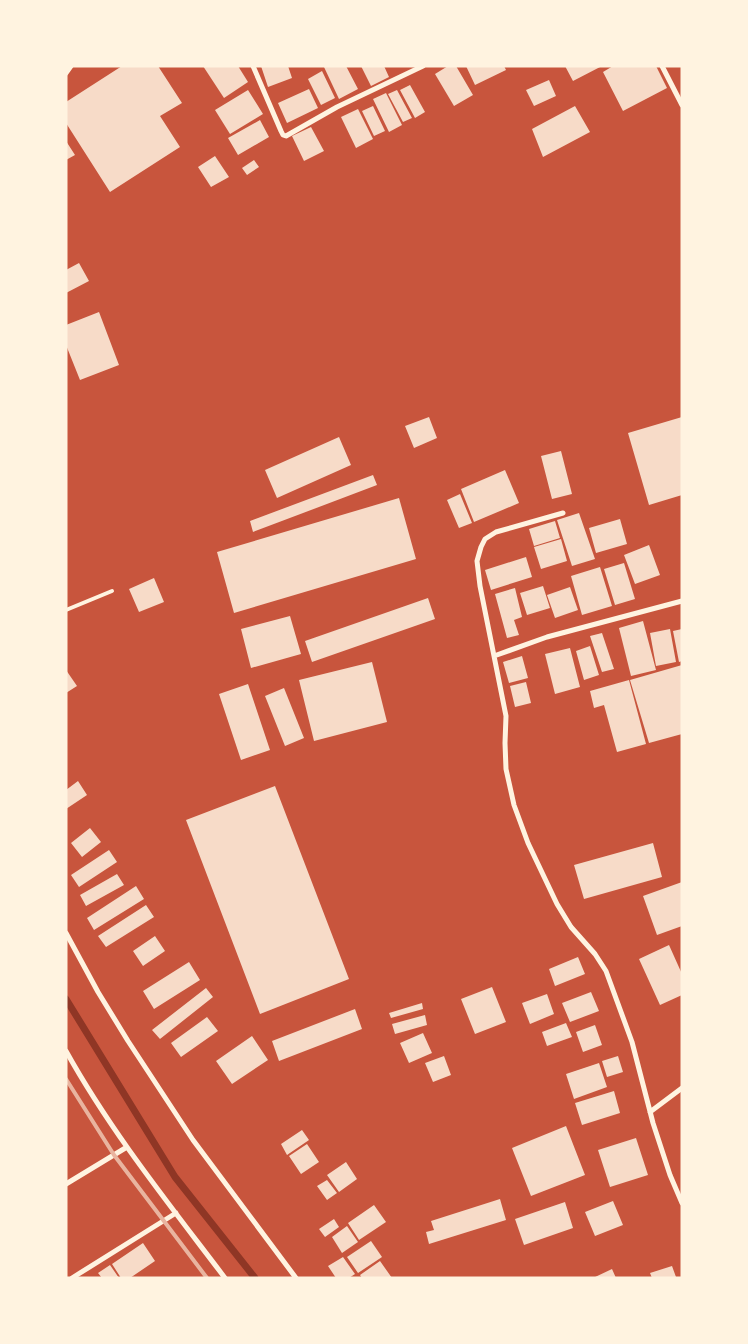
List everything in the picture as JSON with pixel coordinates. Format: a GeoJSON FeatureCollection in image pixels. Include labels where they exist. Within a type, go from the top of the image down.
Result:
{"type":"FeatureCollection","features":[{"type":"Feature","properties":{"kind":"street"},"geometry":{"type":"LineString","coordinates":[[66,72],[71,66]]}},
{"type":"Feature","properties":{"kind":"street"},"geometry":{"type":"LineString","coordinates":[[253,66],[281,132],[286,136],[337,107],[423,66]]}},
{"type":"Feature","properties":{"kind":"street"},"geometry":{"type":"LineString","coordinates":[[662,66],[682,105]]}},
{"type":"Feature","properties":{"kind":"street"},"geometry":{"type":"LineString","coordinates":[[563,513],[496,532],[485,539],[477,561],[480,586],[506,716],[506,769],[514,805],[528,843],[557,904],[571,927],[595,954],[606,971],[632,1042],[650,1112],[670,1175],[682,1203]]}},
{"type":"Feature","properties":{"kind":"street"},"geometry":{"type":"LineString","coordinates":[[494,656],[556,635],[682,601]]}},
{"type":"Feature","properties":{"kind":"street"},"geometry":{"type":"LineString","coordinates":[[66,933],[118,1025],[193,1140],[296,1278]]}},
{"type":"Feature","properties":{"kind":"street"},"geometry":{"type":"LineString","coordinates":[[66,1051],[127,1147],[225,1278]]}},
{"type":"Feature","properties":{"kind":"street"},"geometry":{"type":"LineString","coordinates":[[650,1112],[682,1088]]}},
{"type":"Feature","properties":{"kind":"street"},"geometry":{"type":"LineString","coordinates":[[66,1184],[127,1147]]}},
{"type":"Feature","properties":{"kind":"street"},"geometry":{"type":"LineString","coordinates":[[72,1278],[176,1213]]}},
{"type":"Feature","properties":{"kind":"lane"},"geometry":{"type":"LineString","coordinates":[[66,610],[112,591]]}},
{"type":"Feature","properties":{"kind":"building"},"geometry":{"type":"Polygon","coordinates":[[[122,66],[158,66],[182,103],[160,116],[180,147],[110,192],[66,123],[66,102],[122,66]]]}},
{"type":"Feature","properties":{"kind":"building"},"geometry":{"type":"Polygon","coordinates":[[[203,66],[238,66],[248,82],[224,98],[203,66]]]}},
{"type":"Feature","properties":{"kind":"building"},"geometry":{"type":"Polygon","coordinates":[[[261,66],[288,66],[292,78],[268,87],[261,66]]]}},
{"type":"Feature","properties":{"kind":"building"},"geometry":{"type":"Polygon","coordinates":[[[346,66],[358,89],[339,99],[324,67],[346,66]]]}},
{"type":"Feature","properties":{"kind":"building"},"geometry":{"type":"Polygon","coordinates":[[[361,66],[384,66],[389,77],[371,86],[361,66]]]}},
{"type":"Feature","properties":{"kind":"building"},"geometry":{"type":"Polygon","coordinates":[[[448,66],[456,66],[473,95],[454,106],[435,74],[448,66]]]}},
{"type":"Feature","properties":{"kind":"building"},"geometry":{"type":"Polygon","coordinates":[[[466,66],[504,66],[506,70],[475,85],[466,66]]]}},
{"type":"Feature","properties":{"kind":"building"},"geometry":{"type":"Polygon","coordinates":[[[565,66],[602,66],[573,81],[565,66]]]}},
{"type":"Feature","properties":{"kind":"building"},"geometry":{"type":"Polygon","coordinates":[[[613,66],[656,66],[667,88],[623,111],[603,72],[613,66]]]}},
{"type":"Feature","properties":{"kind":"building"},"geometry":{"type":"Polygon","coordinates":[[[322,71],[335,98],[321,105],[308,79],[322,71]]]}},
{"type":"Feature","properties":{"kind":"building"},"geometry":{"type":"Polygon","coordinates":[[[549,80],[556,96],[534,106],[526,90],[549,80]]]}},
{"type":"Feature","properties":{"kind":"building"},"geometry":{"type":"Polygon","coordinates":[[[410,85],[425,112],[415,118],[400,90],[410,85]]]}},
{"type":"Feature","properties":{"kind":"building"},"geometry":{"type":"Polygon","coordinates":[[[309,89],[318,108],[287,123],[278,103],[309,89]]]}},
{"type":"Feature","properties":{"kind":"building"},"geometry":{"type":"Polygon","coordinates":[[[248,90],[263,114],[230,134],[215,110],[248,90]]]}},
{"type":"Feature","properties":{"kind":"building"},"geometry":{"type":"Polygon","coordinates":[[[397,90],[412,118],[403,122],[388,94],[397,90]]]}},
{"type":"Feature","properties":{"kind":"building"},"geometry":{"type":"Polygon","coordinates":[[[386,93],[402,125],[389,132],[373,99],[386,93]]]}},
{"type":"Feature","properties":{"kind":"building"},"geometry":{"type":"Polygon","coordinates":[[[373,106],[385,131],[374,136],[362,111],[373,106]]]}},
{"type":"Feature","properties":{"kind":"building"},"geometry":{"type":"Polygon","coordinates":[[[575,106],[590,132],[543,157],[532,129],[575,106]]]}},
{"type":"Feature","properties":{"kind":"building"},"geometry":{"type":"Polygon","coordinates":[[[358,109],[373,139],[356,148],[341,117],[358,109]]]}},
{"type":"Feature","properties":{"kind":"building"},"geometry":{"type":"Polygon","coordinates":[[[260,120],[269,137],[238,155],[228,138],[260,120]]]}},
{"type":"Feature","properties":{"kind":"building"},"geometry":{"type":"Polygon","coordinates":[[[311,127],[324,151],[304,161],[292,136],[311,127]]]}},
{"type":"Feature","properties":{"kind":"building"},"geometry":{"type":"Polygon","coordinates":[[[66,141],[75,155],[66,160],[66,141]]]}},
{"type":"Feature","properties":{"kind":"building"},"geometry":{"type":"Polygon","coordinates":[[[215,156],[229,177],[211,187],[198,167],[215,156]]]}},
{"type":"Feature","properties":{"kind":"building"},"geometry":{"type":"Polygon","coordinates":[[[254,160],[259,167],[247,175],[242,168],[254,160]]]}},
{"type":"Feature","properties":{"kind":"building"},"geometry":{"type":"Polygon","coordinates":[[[79,263],[89,281],[66,293],[66,270],[79,263]]]}},
{"type":"Feature","properties":{"kind":"building"},"geometry":{"type":"Polygon","coordinates":[[[99,312],[119,365],[80,380],[66,345],[66,325],[99,312]]]}},
{"type":"Feature","properties":{"kind":"building"},"geometry":{"type":"Polygon","coordinates":[[[429,417],[437,438],[414,448],[405,426],[429,417]]]}},
{"type":"Feature","properties":{"kind":"building"},"geometry":{"type":"Polygon","coordinates":[[[682,417],[682,495],[649,505],[628,433],[682,417]]]}},
{"type":"Feature","properties":{"kind":"building"},"geometry":{"type":"Polygon","coordinates":[[[339,437],[351,465],[277,498],[265,470],[339,437]]]}},
{"type":"Feature","properties":{"kind":"building"},"geometry":{"type":"Polygon","coordinates":[[[561,451],[572,494],[552,499],[541,456],[561,451]]]}},
{"type":"Feature","properties":{"kind":"building"},"geometry":{"type":"Polygon","coordinates":[[[505,470],[519,503],[474,522],[461,489],[505,470]]]}},
{"type":"Feature","properties":{"kind":"building"},"geometry":{"type":"Polygon","coordinates":[[[373,475],[377,485],[253,532],[250,521],[373,475]]]}},
{"type":"Feature","properties":{"kind":"building"},"geometry":{"type":"Polygon","coordinates":[[[460,494],[472,523],[459,528],[447,500],[460,494]]]}},
{"type":"Feature","properties":{"kind":"building"},"geometry":{"type":"Polygon","coordinates":[[[399,498],[416,559],[234,613],[217,552],[399,498]]]}},
{"type":"Feature","properties":{"kind":"building"},"geometry":{"type":"Polygon","coordinates":[[[579,513],[595,559],[572,566],[557,520],[579,513]]]}},
{"type":"Feature","properties":{"kind":"building"},"geometry":{"type":"Polygon","coordinates":[[[620,519],[627,544],[596,553],[589,528],[620,519]]]}},
{"type":"Feature","properties":{"kind":"building"},"geometry":{"type":"Polygon","coordinates":[[[555,521],[560,538],[534,546],[529,529],[555,521]]]}},
{"type":"Feature","properties":{"kind":"building"},"geometry":{"type":"Polygon","coordinates":[[[561,539],[567,561],[541,569],[534,547],[561,539]]]}},
{"type":"Feature","properties":{"kind":"building"},"geometry":{"type":"Polygon","coordinates":[[[649,545],[660,575],[635,584],[624,555],[649,545]]]}},
{"type":"Feature","properties":{"kind":"building"},"geometry":{"type":"Polygon","coordinates":[[[526,557],[532,577],[491,590],[485,570],[526,557]]]}},
{"type":"Feature","properties":{"kind":"building"},"geometry":{"type":"Polygon","coordinates":[[[624,563],[635,599],[615,605],[604,569],[624,563]]]}},
{"type":"Feature","properties":{"kind":"building"},"geometry":{"type":"Polygon","coordinates":[[[600,567],[612,606],[582,615],[571,576],[600,567]]]}},
{"type":"Feature","properties":{"kind":"building"},"geometry":{"type":"Polygon","coordinates":[[[154,578],[164,602],[139,612],[129,589],[154,578]]]}},
{"type":"Feature","properties":{"kind":"building"},"geometry":{"type":"Polygon","coordinates":[[[543,586],[550,608],[527,615],[520,593],[543,586]]]}},
{"type":"Feature","properties":{"kind":"building"},"geometry":{"type":"Polygon","coordinates":[[[570,587],[578,610],[555,618],[547,595],[570,587]]]}},
{"type":"Feature","properties":{"kind":"building"},"geometry":{"type":"Polygon","coordinates":[[[515,588],[522,617],[514,620],[519,635],[507,638],[495,594],[515,588]]]}},
{"type":"Feature","properties":{"kind":"building"},"geometry":{"type":"Polygon","coordinates":[[[428,598],[435,619],[312,662],[305,641],[428,598]]]}},
{"type":"Feature","properties":{"kind":"building"},"geometry":{"type":"Polygon","coordinates":[[[290,616],[301,654],[251,668],[241,629],[290,616]]]}},
{"type":"Feature","properties":{"kind":"building"},"geometry":{"type":"Polygon","coordinates":[[[643,621],[656,670],[631,676],[619,628],[643,621]]]}},
{"type":"Feature","properties":{"kind":"building"},"geometry":{"type":"Polygon","coordinates":[[[670,629],[676,662],[656,666],[650,633],[670,629]]]}},
{"type":"Feature","properties":{"kind":"building"},"geometry":{"type":"Polygon","coordinates":[[[682,629],[682,661],[679,662],[673,631],[682,629]]]}},
{"type":"Feature","properties":{"kind":"building"},"geometry":{"type":"Polygon","coordinates":[[[602,633],[614,669],[602,672],[590,636],[602,633]]]}},
{"type":"Feature","properties":{"kind":"building"},"geometry":{"type":"Polygon","coordinates":[[[590,646],[599,675],[584,680],[576,651],[590,646]]]}},
{"type":"Feature","properties":{"kind":"building"},"geometry":{"type":"Polygon","coordinates":[[[570,648],[580,687],[555,694],[545,654],[570,648]]]}},
{"type":"Feature","properties":{"kind":"building"},"geometry":{"type":"Polygon","coordinates":[[[522,656],[528,678],[509,683],[503,662],[522,656]]]}},
{"type":"Feature","properties":{"kind":"building"},"geometry":{"type":"Polygon","coordinates":[[[372,662],[387,722],[314,741],[299,680],[372,662]]]}},
{"type":"Feature","properties":{"kind":"building"},"geometry":{"type":"Polygon","coordinates":[[[682,665],[682,734],[649,743],[630,680],[682,665]]]}},
{"type":"Feature","properties":{"kind":"building"},"geometry":{"type":"Polygon","coordinates":[[[66,670],[77,686],[66,693],[66,670]]]}},
{"type":"Feature","properties":{"kind":"building"},"geometry":{"type":"Polygon","coordinates":[[[629,680],[646,744],[617,752],[604,705],[594,708],[590,691],[629,680]]]}},
{"type":"Feature","properties":{"kind":"building"},"geometry":{"type":"Polygon","coordinates":[[[526,682],[531,703],[515,707],[510,686],[526,682]]]}},
{"type":"Feature","properties":{"kind":"building"},"geometry":{"type":"Polygon","coordinates":[[[248,684],[270,750],[241,760],[219,694],[248,684]]]}},
{"type":"Feature","properties":{"kind":"building"},"geometry":{"type":"Polygon","coordinates":[[[284,688],[304,738],[285,746],[265,696],[284,688]]]}},
{"type":"Feature","properties":{"kind":"building"},"geometry":{"type":"Polygon","coordinates":[[[78,781],[87,795],[66,809],[66,790],[78,781]]]}},
{"type":"Feature","properties":{"kind":"building"},"geometry":{"type":"Polygon","coordinates":[[[275,786],[349,979],[260,1014],[186,820],[275,786]]]}},
{"type":"Feature","properties":{"kind":"building"},"geometry":{"type":"Polygon","coordinates":[[[90,828],[101,842],[82,857],[71,843],[90,828]]]}},
{"type":"Feature","properties":{"kind":"building"},"geometry":{"type":"Polygon","coordinates":[[[653,843],[662,877],[584,899],[574,865],[653,843]]]}},
{"type":"Feature","properties":{"kind":"building"},"geometry":{"type":"Polygon","coordinates":[[[109,850],[117,862],[79,887],[71,875],[109,850]]]}},
{"type":"Feature","properties":{"kind":"building"},"geometry":{"type":"Polygon","coordinates":[[[117,874],[124,885],[86,906],[80,895],[117,874]]]}},
{"type":"Feature","properties":{"kind":"building"},"geometry":{"type":"Polygon","coordinates":[[[682,882],[682,926],[657,935],[643,896],[682,882]]]}},
{"type":"Feature","properties":{"kind":"building"},"geometry":{"type":"Polygon","coordinates":[[[136,886],[144,899],[94,930],[87,918],[136,886]]]}},
{"type":"Feature","properties":{"kind":"building"},"geometry":{"type":"Polygon","coordinates":[[[146,905],[154,917],[106,947],[98,936],[146,905]]]}},
{"type":"Feature","properties":{"kind":"building"},"geometry":{"type":"Polygon","coordinates":[[[155,936],[165,951],[143,966],[133,951],[155,936]]]}},
{"type":"Feature","properties":{"kind":"building"},"geometry":{"type":"Polygon","coordinates":[[[669,945],[682,974],[682,995],[660,1005],[639,959],[669,945]]]}},
{"type":"Feature","properties":{"kind":"building"},"geometry":{"type":"Polygon","coordinates":[[[578,957],[585,974],[555,986],[549,969],[578,957]]]}},
{"type":"Feature","properties":{"kind":"building"},"geometry":{"type":"Polygon","coordinates":[[[189,962],[200,980],[154,1009],[143,991],[189,962]]]}},
{"type":"Feature","properties":{"kind":"building"},"geometry":{"type":"Polygon","coordinates":[[[492,987],[506,1022],[475,1034],[461,999],[492,987]]]}},
{"type":"Feature","properties":{"kind":"building"},"geometry":{"type":"Polygon","coordinates":[[[206,988],[213,997],[160,1039],[152,1030],[206,988]]]}},
{"type":"Feature","properties":{"kind":"building"},"geometry":{"type":"Polygon","coordinates":[[[591,992],[599,1011],[570,1022],[562,1003],[591,992]]]}},
{"type":"Feature","properties":{"kind":"building"},"geometry":{"type":"Polygon","coordinates":[[[547,994],[554,1014],[530,1024],[522,1003],[547,994]]]}},
{"type":"Feature","properties":{"kind":"building"},"geometry":{"type":"Polygon","coordinates":[[[422,1003],[423,1009],[391,1018],[389,1013],[422,1003]]]}},
{"type":"Feature","properties":{"kind":"building"},"geometry":{"type":"Polygon","coordinates":[[[355,1009],[362,1029],[279,1061],[272,1041],[355,1009]]]}},
{"type":"Feature","properties":{"kind":"building"},"geometry":{"type":"Polygon","coordinates":[[[425,1015],[427,1025],[395,1034],[392,1024],[425,1015]]]}},
{"type":"Feature","properties":{"kind":"building"},"geometry":{"type":"Polygon","coordinates":[[[207,1017],[218,1031],[181,1057],[171,1043],[207,1017]]]}},
{"type":"Feature","properties":{"kind":"building"},"geometry":{"type":"Polygon","coordinates":[[[566,1023],[572,1037],[547,1046],[542,1032],[566,1023]]]}},
{"type":"Feature","properties":{"kind":"building"},"geometry":{"type":"Polygon","coordinates":[[[595,1025],[602,1045],[583,1052],[576,1032],[595,1025]]]}},
{"type":"Feature","properties":{"kind":"building"},"geometry":{"type":"Polygon","coordinates":[[[423,1033],[432,1053],[409,1063],[400,1043],[423,1033]]]}},
{"type":"Feature","properties":{"kind":"building"},"geometry":{"type":"Polygon","coordinates":[[[252,1036],[268,1060],[232,1084],[216,1061],[252,1036]]]}},
{"type":"Feature","properties":{"kind":"building"},"geometry":{"type":"Polygon","coordinates":[[[444,1056],[451,1075],[433,1082],[425,1063],[444,1056]]]}},
{"type":"Feature","properties":{"kind":"building"},"geometry":{"type":"Polygon","coordinates":[[[618,1056],[623,1072],[607,1077],[602,1061],[618,1056]]]}},
{"type":"Feature","properties":{"kind":"building"},"geometry":{"type":"Polygon","coordinates":[[[599,1063],[607,1087],[574,1099],[566,1074],[599,1063]]]}},
{"type":"Feature","properties":{"kind":"building"},"geometry":{"type":"Polygon","coordinates":[[[614,1091],[620,1113],[582,1125],[575,1103],[614,1091]]]}},
{"type":"Feature","properties":{"kind":"building"},"geometry":{"type":"Polygon","coordinates":[[[566,1126],[585,1175],[531,1196],[512,1148],[566,1126]]]}},
{"type":"Feature","properties":{"kind":"building"},"geometry":{"type":"Polygon","coordinates":[[[302,1130],[309,1140],[287,1155],[281,1144],[302,1130]]]}},
{"type":"Feature","properties":{"kind":"building"},"geometry":{"type":"Polygon","coordinates":[[[636,1138],[648,1175],[610,1187],[598,1150],[636,1138]]]}},
{"type":"Feature","properties":{"kind":"building"},"geometry":{"type":"Polygon","coordinates":[[[307,1144],[319,1162],[301,1174],[289,1156],[307,1144]]]}},
{"type":"Feature","properties":{"kind":"building"},"geometry":{"type":"Polygon","coordinates":[[[346,1162],[357,1179],[339,1192],[327,1175],[346,1162]]]}},
{"type":"Feature","properties":{"kind":"building"},"geometry":{"type":"Polygon","coordinates":[[[327,1180],[337,1193],[327,1200],[317,1186],[327,1180]]]}},
{"type":"Feature","properties":{"kind":"building"},"geometry":{"type":"Polygon","coordinates":[[[500,1199],[506,1220],[429,1244],[426,1232],[434,1230],[431,1221],[500,1199]]]}},
{"type":"Feature","properties":{"kind":"building"},"geometry":{"type":"Polygon","coordinates":[[[613,1201],[623,1225],[595,1236],[585,1212],[613,1201]]]}},
{"type":"Feature","properties":{"kind":"building"},"geometry":{"type":"Polygon","coordinates":[[[565,1202],[573,1228],[524,1245],[515,1219],[565,1202]]]}},
{"type":"Feature","properties":{"kind":"building"},"geometry":{"type":"Polygon","coordinates":[[[374,1205],[386,1222],[359,1240],[348,1223],[374,1205]]]}},
{"type":"Feature","properties":{"kind":"building"},"geometry":{"type":"Polygon","coordinates":[[[334,1219],[339,1227],[325,1237],[319,1229],[334,1219]]]}},
{"type":"Feature","properties":{"kind":"building"},"geometry":{"type":"Polygon","coordinates":[[[347,1226],[358,1242],[342,1253],[332,1237],[347,1226]]]}},
{"type":"Feature","properties":{"kind":"building"},"geometry":{"type":"Polygon","coordinates":[[[371,1241],[382,1257],[358,1273],[347,1257],[371,1241]]]}},
{"type":"Feature","properties":{"kind":"building"},"geometry":{"type":"Polygon","coordinates":[[[143,1243],[155,1261],[130,1278],[121,1278],[112,1264],[143,1243]]]}},
{"type":"Feature","properties":{"kind":"building"},"geometry":{"type":"Polygon","coordinates":[[[343,1257],[355,1274],[349,1278],[336,1278],[328,1266],[343,1257]]]}},
{"type":"Feature","properties":{"kind":"building"},"geometry":{"type":"Polygon","coordinates":[[[380,1261],[392,1278],[362,1278],[360,1275],[380,1261]]]}},
{"type":"Feature","properties":{"kind":"building"},"geometry":{"type":"Polygon","coordinates":[[[110,1265],[119,1278],[102,1278],[98,1273],[110,1265]]]}},
{"type":"Feature","properties":{"kind":"building"},"geometry":{"type":"Polygon","coordinates":[[[672,1266],[676,1277],[652,1278],[650,1273],[672,1266]]]}},
{"type":"Feature","properties":{"kind":"building"},"geometry":{"type":"Polygon","coordinates":[[[612,1269],[616,1278],[593,1278],[612,1269]]]}},
{"type":"Feature","properties":{"kind":"waterway"},"geometry":{"type":"LineString","coordinates":[[66,999],[175,1177],[255,1278]]}},
{"type":"Feature","properties":{"kind":"railway"},"geometry":{"type":"LineString","coordinates":[[66,1079],[114,1155],[207,1278]]}}]}
